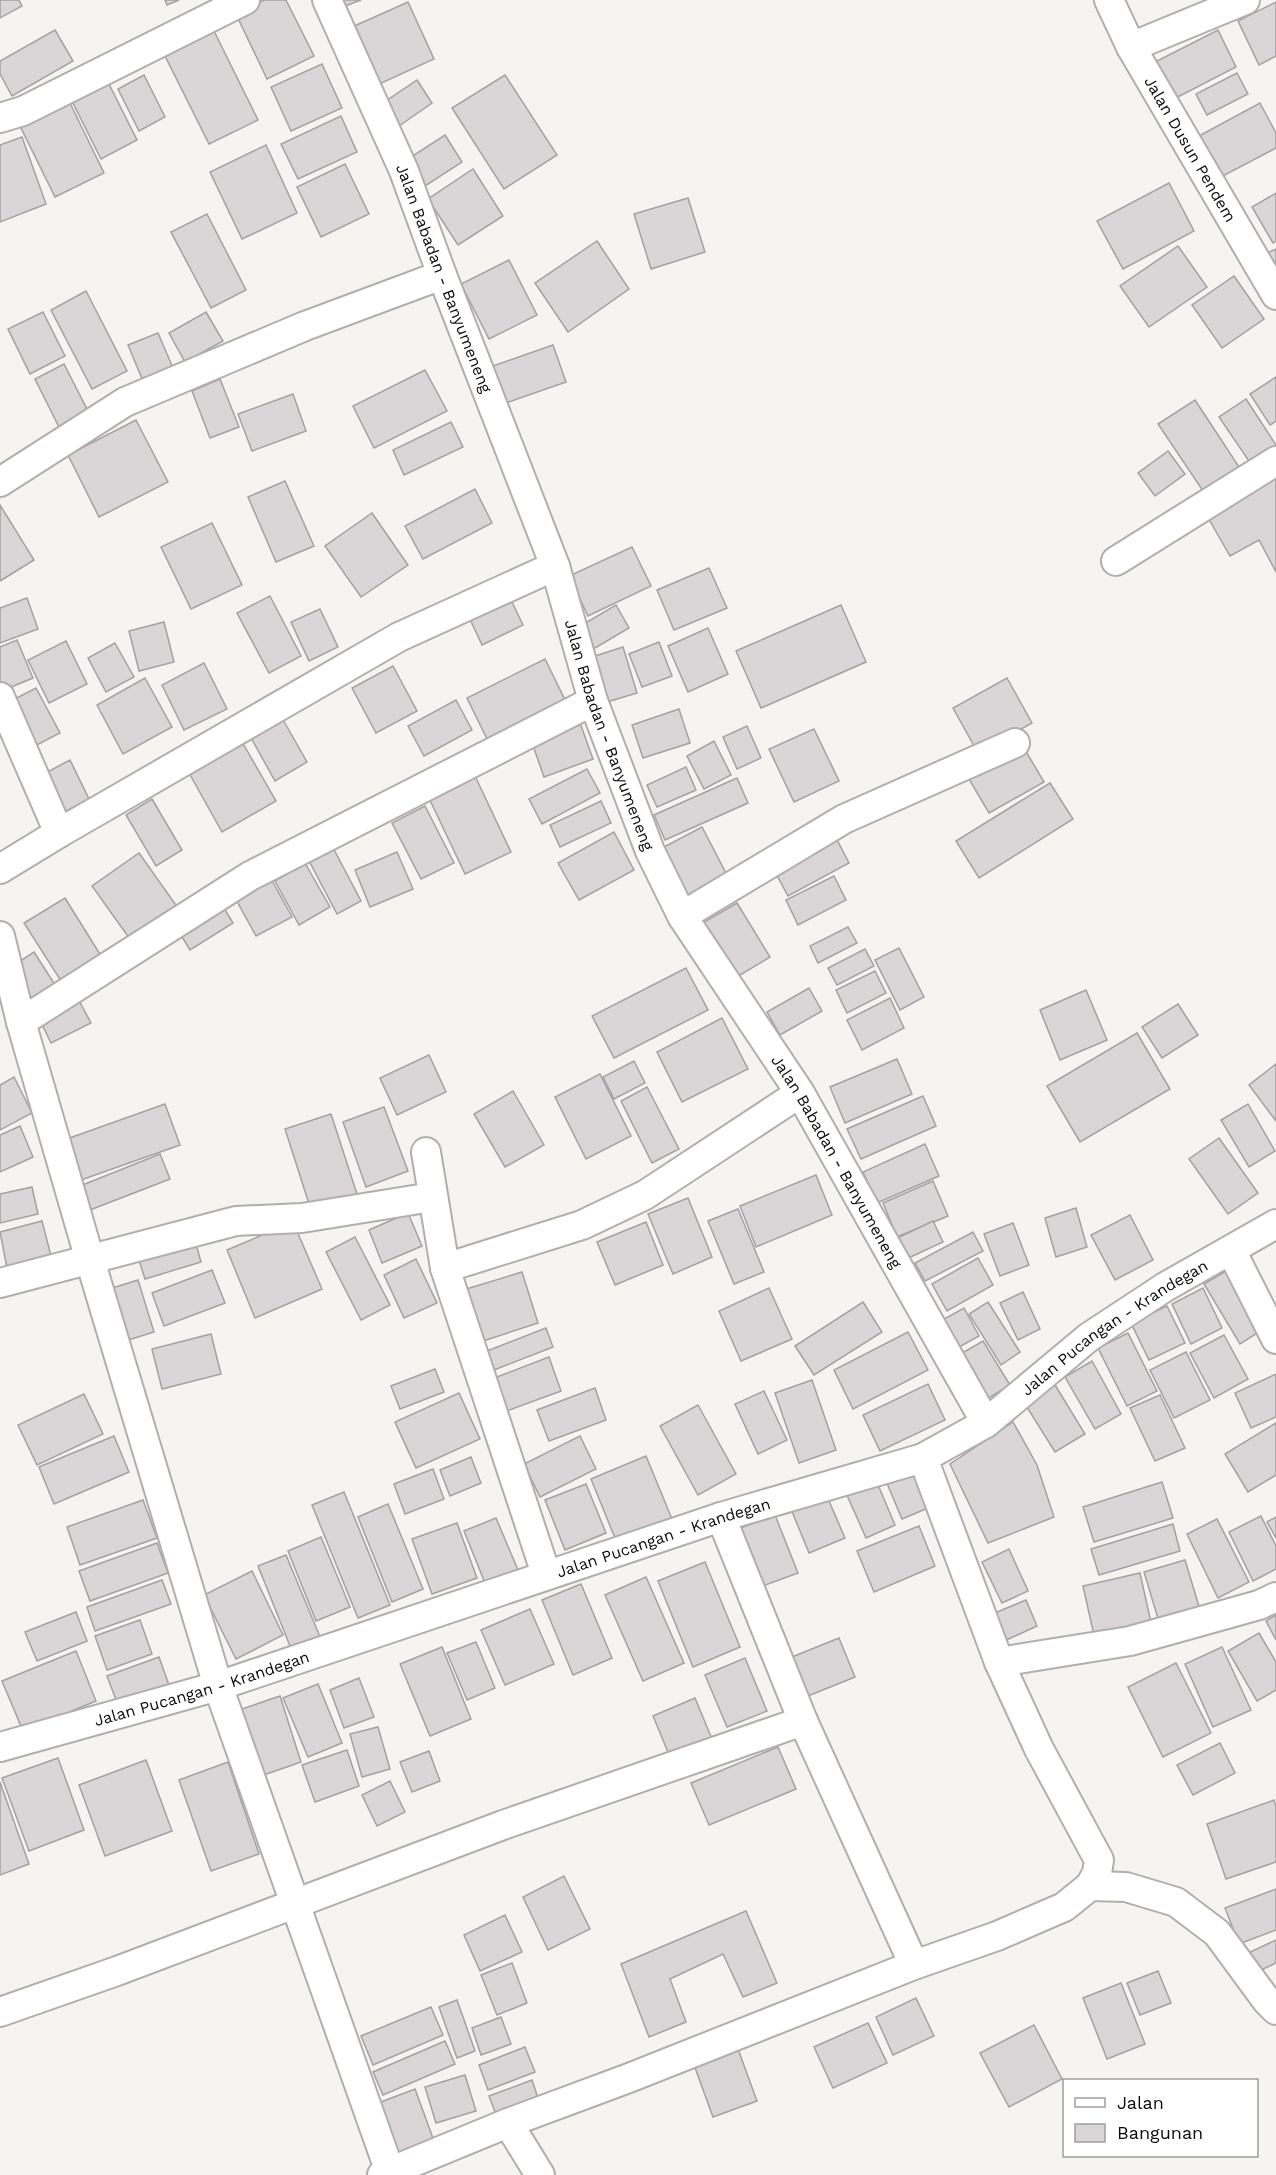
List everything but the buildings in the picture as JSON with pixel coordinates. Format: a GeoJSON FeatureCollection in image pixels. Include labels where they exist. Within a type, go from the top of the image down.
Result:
{"type":"FeatureCollection","features":[{"type":"Feature","properties":{"kind":"street"},"geometry":{"type":"LineString","coordinates":[[0,118],[22,111],[245,0]]}},
{"type":"Feature","properties":{"kind":"street","name":"Jalan Babadan - Banyumeneng"},"geometry":{"type":"LineString","coordinates":[[327,0],[404,171],[555,566],[593,701],[650,851],[682,916],[800,1093],[986,1423]]}},
{"type":"Feature","properties":{"kind":"street","name":"Jalan Dusun Pendem"},"geometry":{"type":"LineString","coordinates":[[1108,0],[1131,47],[1276,295]]}},
{"type":"Feature","properties":{"kind":"street"},"geometry":{"type":"LineString","coordinates":[[1131,47],[1245,0]]}},
{"type":"Feature","properties":{"kind":"street"},"geometry":{"type":"LineString","coordinates":[[0,482],[125,402],[305,326],[442,275]]}},
{"type":"Feature","properties":{"kind":"street"},"geometry":{"type":"LineString","coordinates":[[1116,561],[1276,461]]}},
{"type":"Feature","properties":{"kind":"street"},"geometry":{"type":"LineString","coordinates":[[0,869],[399,637],[555,566]]}},
{"type":"Feature","properties":{"kind":"street"},"geometry":{"type":"LineString","coordinates":[[0,697],[59,833]]}},
{"type":"Feature","properties":{"kind":"street"},"geometry":{"type":"LineString","coordinates":[[21,1022],[250,876],[593,701]]}},
{"type":"Feature","properties":{"kind":"street"},"geometry":{"type":"LineString","coordinates":[[682,916],[844,819],[1015,743]]}},
{"type":"Feature","properties":{"kind":"street"},"geometry":{"type":"LineString","coordinates":[[0,936],[21,1022],[90,1260],[218,1686],[296,1903],[386,2173],[508,2123],[629,2078],[914,1965],[997,1936],[1064,1907],[1090,1886],[1097,1873],[1098,1860],[1039,1749],[999,1662],[923,1458]]}},
{"type":"Feature","properties":{"kind":"street"},"geometry":{"type":"LineString","coordinates":[[445,1268],[582,1226],[645,1195],[800,1093]]}},
{"type":"Feature","properties":{"kind":"street"},"geometry":{"type":"LineString","coordinates":[[426,1152],[445,1268],[546,1574]]}},
{"type":"Feature","properties":{"kind":"street"},"geometry":{"type":"LineString","coordinates":[[0,1283],[236,1221],[302,1218],[432,1197]]}},
{"type":"Feature","properties":{"kind":"street","name":"Jalan Pucangan - Krandegan"},"geometry":{"type":"LineString","coordinates":[[0,1747],[218,1686],[721,1517],[923,1458],[986,1423],[1089,1337],[1165,1287],[1276,1224]]}},
{"type":"Feature","properties":{"kind":"street"},"geometry":{"type":"LineString","coordinates":[[1231,1250],[1276,1339]]}},
{"type":"Feature","properties":{"kind":"street"},"geometry":{"type":"LineString","coordinates":[[721,1517],[803,1721],[914,1965]]}},
{"type":"Feature","properties":{"kind":"street"},"geometry":{"type":"LineString","coordinates":[[999,1662],[1130,1641],[1259,1605],[1276,1597]]}},
{"type":"Feature","properties":{"kind":"street"},"geometry":{"type":"LineString","coordinates":[[0,2012],[117,1971],[503,1825],[803,1721]]}},
{"type":"Feature","properties":{"kind":"street"},"geometry":{"type":"LineString","coordinates":[[1090,1886],[1126,1887],[1176,1902],[1217,1933],[1276,2010]]}},
{"type":"Feature","properties":{"kind":"street"},"geometry":{"type":"LineString","coordinates":[[508,2123],[540,2175]]}}]}
